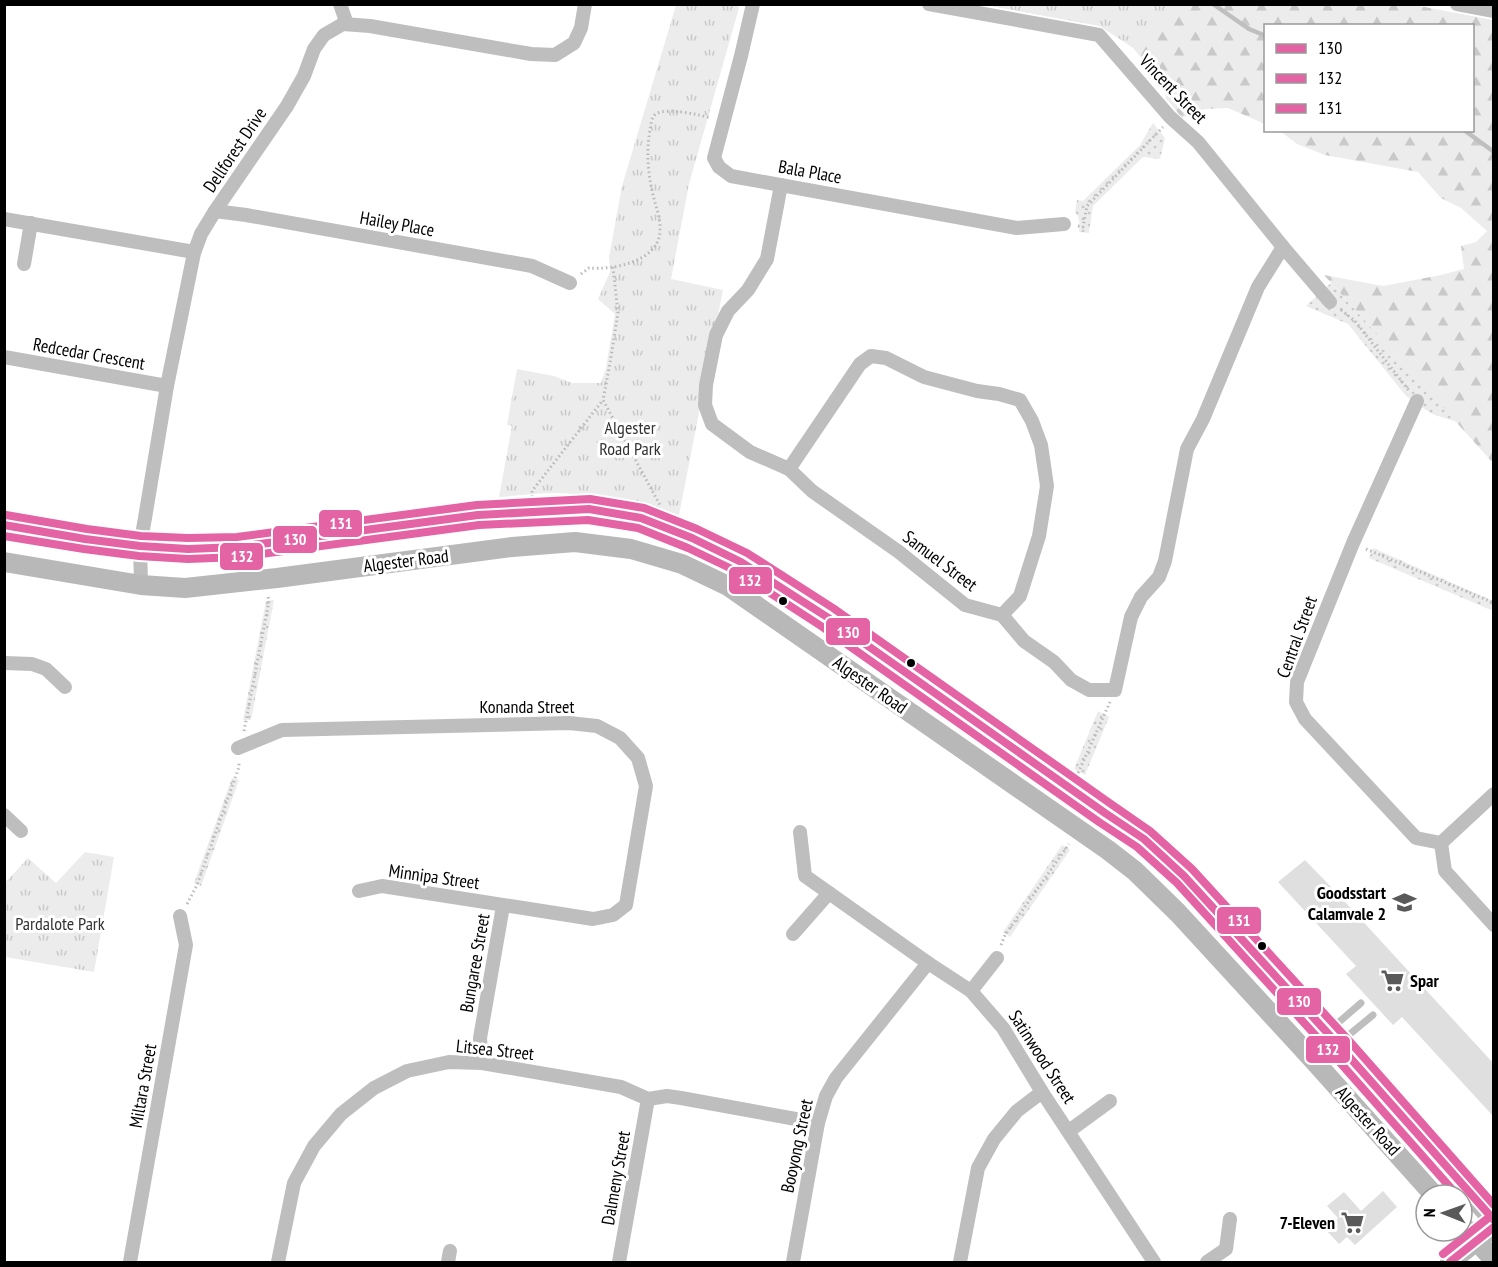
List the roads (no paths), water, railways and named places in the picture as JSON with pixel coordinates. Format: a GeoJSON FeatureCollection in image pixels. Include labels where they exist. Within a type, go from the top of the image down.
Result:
{"type":"FeatureCollection","features":[{"type":"Feature","properties":{"kind":"main road","name":"Algester Road"},"geometry":{"type":"LineString","coordinates":[[4,525],[85,539],[188,549],[238,547],[478,515],[589,509],[641,518],[692,538],[741,562],[826,617],[1144,839],[1184,876],[1344,1051],[1494,1221]]}},
{"type":"Feature","properties":{"kind":"main road","name":"Algester Road"},"geometry":{"type":"LineString","coordinates":[[4,562],[141,585],[185,588],[512,547],[575,543],[631,549],[682,564],[728,585],[1135,871],[1178,913],[1423,1183]]}},
{"type":"Feature","properties":{"kind":"main road"},"geometry":{"type":"LineString","coordinates":[[1450,1263],[1494,1227]]}},
{"type":"Feature","properties":{"kind":"main road"},"geometry":{"type":"LineString","coordinates":[[1476,1241],[1494,1260]]}},
{"type":"Feature","properties":{"kind":"street"},"geometry":{"type":"LineString","coordinates":[[340,4],[347,24],[531,54],[555,55],[574,43],[581,28],[585,4]]}},
{"type":"Feature","properties":{"kind":"street","name":"Bala Place"},"geometry":{"type":"LineString","coordinates":[[753,4],[714,158],[719,167],[731,176],[1017,228],[1064,224]]}},
{"type":"Feature","properties":{"kind":"street","name":"Vincent Street"},"geometry":{"type":"LineString","coordinates":[[929,4],[1099,35],[1170,117],[1198,142],[1330,302]]}},
{"type":"Feature","properties":{"kind":"street"},"geometry":{"type":"LineString","coordinates":[[1456,4],[1494,11]]}},
{"type":"Feature","properties":{"kind":"street","name":"Dellforest Drive"},"geometry":{"type":"LineString","coordinates":[[141,585],[140,546],[167,386],[194,252],[201,234],[215,211],[287,106],[304,76],[314,49],[324,35],[347,24]]}},
{"type":"Feature","properties":{"kind":"street","name":"Samuel Street"},"geometry":{"type":"LineString","coordinates":[[781,185],[767,259],[748,290],[728,311],[716,335],[706,385],[705,405],[712,424],[750,452],[789,470],[812,490],[899,552],[965,605],[1002,615]]}},
{"type":"Feature","properties":{"kind":"street","name":"Hailey Place"},"geometry":{"type":"LineString","coordinates":[[215,211],[532,267],[570,283]]}},
{"type":"Feature","properties":{"kind":"street"},"geometry":{"type":"LineString","coordinates":[[4,219],[194,252]]}},
{"type":"Feature","properties":{"kind":"street"},"geometry":{"type":"LineString","coordinates":[[24,264],[31,223]]}},
{"type":"Feature","properties":{"kind":"street"},"geometry":{"type":"LineString","coordinates":[[789,470],[860,364],[871,356],[886,358],[924,377],[1020,400],[1032,421],[1041,445],[1047,486],[1040,536],[1020,596],[1002,615],[1024,641],[1054,662],[1071,680],[1089,690],[1115,690],[1131,616],[1141,597],[1159,577],[1166,561],[1187,449],[1203,419],[1258,287],[1283,247]]}},
{"type":"Feature","properties":{"kind":"street","name":"Redcedar Crescent"},"geometry":{"type":"LineString","coordinates":[[4,357],[167,386]]}},
{"type":"Feature","properties":{"kind":"street","name":"Central Street"},"geometry":{"type":"LineString","coordinates":[[1417,401],[1353,543],[1297,682],[1296,702],[1305,719],[1416,838],[1441,843]]}},
{"type":"Feature","properties":{"kind":"street"},"geometry":{"type":"LineString","coordinates":[[4,663],[32,664],[46,669],[65,687]]}},
{"type":"Feature","properties":{"kind":"street","name":"Konanda Street"},"geometry":{"type":"LineString","coordinates":[[238,748],[282,730],[569,723],[597,726],[620,738],[638,758],[646,786],[626,905],[613,915],[593,920],[503,906]]}},
{"type":"Feature","properties":{"kind":"street"},"geometry":{"type":"LineString","coordinates":[[1494,794],[1441,843],[1445,872],[1494,925]]}},
{"type":"Feature","properties":{"kind":"street"},"geometry":{"type":"LineString","coordinates":[[4,815],[21,831]]}},
{"type":"Feature","properties":{"kind":"street","name":"Satinwood Street"},"geometry":{"type":"LineString","coordinates":[[800,831],[805,876],[971,991],[1003,1028],[1154,1263]]}},
{"type":"Feature","properties":{"kind":"street","name":"Minnipa Street"},"geometry":{"type":"LineString","coordinates":[[359,891],[382,886],[503,906]]}},
{"type":"Feature","properties":{"kind":"street"},"geometry":{"type":"LineString","coordinates":[[793,934],[829,893]]}},
{"type":"Feature","properties":{"kind":"street","name":"Bungaree Street"},"geometry":{"type":"LineString","coordinates":[[482,1063],[480,1038],[503,906]]}},
{"type":"Feature","properties":{"kind":"street","name":"Miltara Street"},"geometry":{"type":"LineString","coordinates":[[130,1263],[186,945],[180,916]]}},
{"type":"Feature","properties":{"kind":"street"},"geometry":{"type":"LineString","coordinates":[[971,991],[997,958]]}},
{"type":"Feature","properties":{"kind":"street","name":"Booyong Street"},"geometry":{"type":"LineString","coordinates":[[793,1263],[818,1123],[826,1096],[836,1078],[928,963]]}},
{"type":"Feature","properties":{"kind":"street","name":"Litsea Street"},"geometry":{"type":"LineString","coordinates":[[278,1263],[294,1183],[314,1146],[341,1114],[374,1088],[407,1071],[449,1062],[482,1063],[621,1087],[648,1099],[667,1096],[818,1123]]}},
{"type":"Feature","properties":{"kind":"street"},"geometry":{"type":"LineString","coordinates":[[960,1263],[978,1167],[994,1139],[1017,1111],[1042,1092]]}},
{"type":"Feature","properties":{"kind":"street","name":"Dalmeny Street"},"geometry":{"type":"LineString","coordinates":[[619,1263],[648,1099]]}},
{"type":"Feature","properties":{"kind":"street"},"geometry":{"type":"LineString","coordinates":[[1069,1131],[1110,1101]]}},
{"type":"Feature","properties":{"kind":"street"},"geometry":{"type":"LineString","coordinates":[[1208,1263],[1226,1250],[1230,1219]]}},
{"type":"Feature","properties":{"kind":"lane"},"geometry":{"type":"LineString","coordinates":[[1321,1026],[1340,1022],[1361,1003]]}},
{"type":"Feature","properties":{"kind":"lane"},"geometry":{"type":"LineString","coordinates":[[1344,1051],[1350,1034],[1372,1015]]}},
{"type":"Feature","properties":{"kind":"waterway"},"geometry":{"type":"LineString","coordinates":[[1213,4],[1249,29],[1264,35]]}},
{"type":"Feature","properties":{"kind":"waterway"},"geometry":{"type":"LineString","coordinates":[[1467,132],[1494,152]]}},
{"type":"Feature","properties":{"kind":"place","name":"Goodsstart Calamvale 2"},"geometry":{"type":"Point","coordinates":[1404,903]}},
{"type":"Feature","properties":{"kind":"place","name":"Spar"},"geometry":{"type":"Point","coordinates":[1392,981]}},
{"type":"Feature","properties":{"kind":"place","name":"7-Eleven"},"geometry":{"type":"Point","coordinates":[1353,1223]}},
{"type":"Feature","properties":{"kind":"park label","name":"Algester Road Park"},"geometry":{"type":"Point","coordinates":[630,438]}},
{"type":"Feature","properties":{"kind":"park label","name":"Pardalote Park"},"geometry":{"type":"Point","coordinates":[60,924]}}]}
